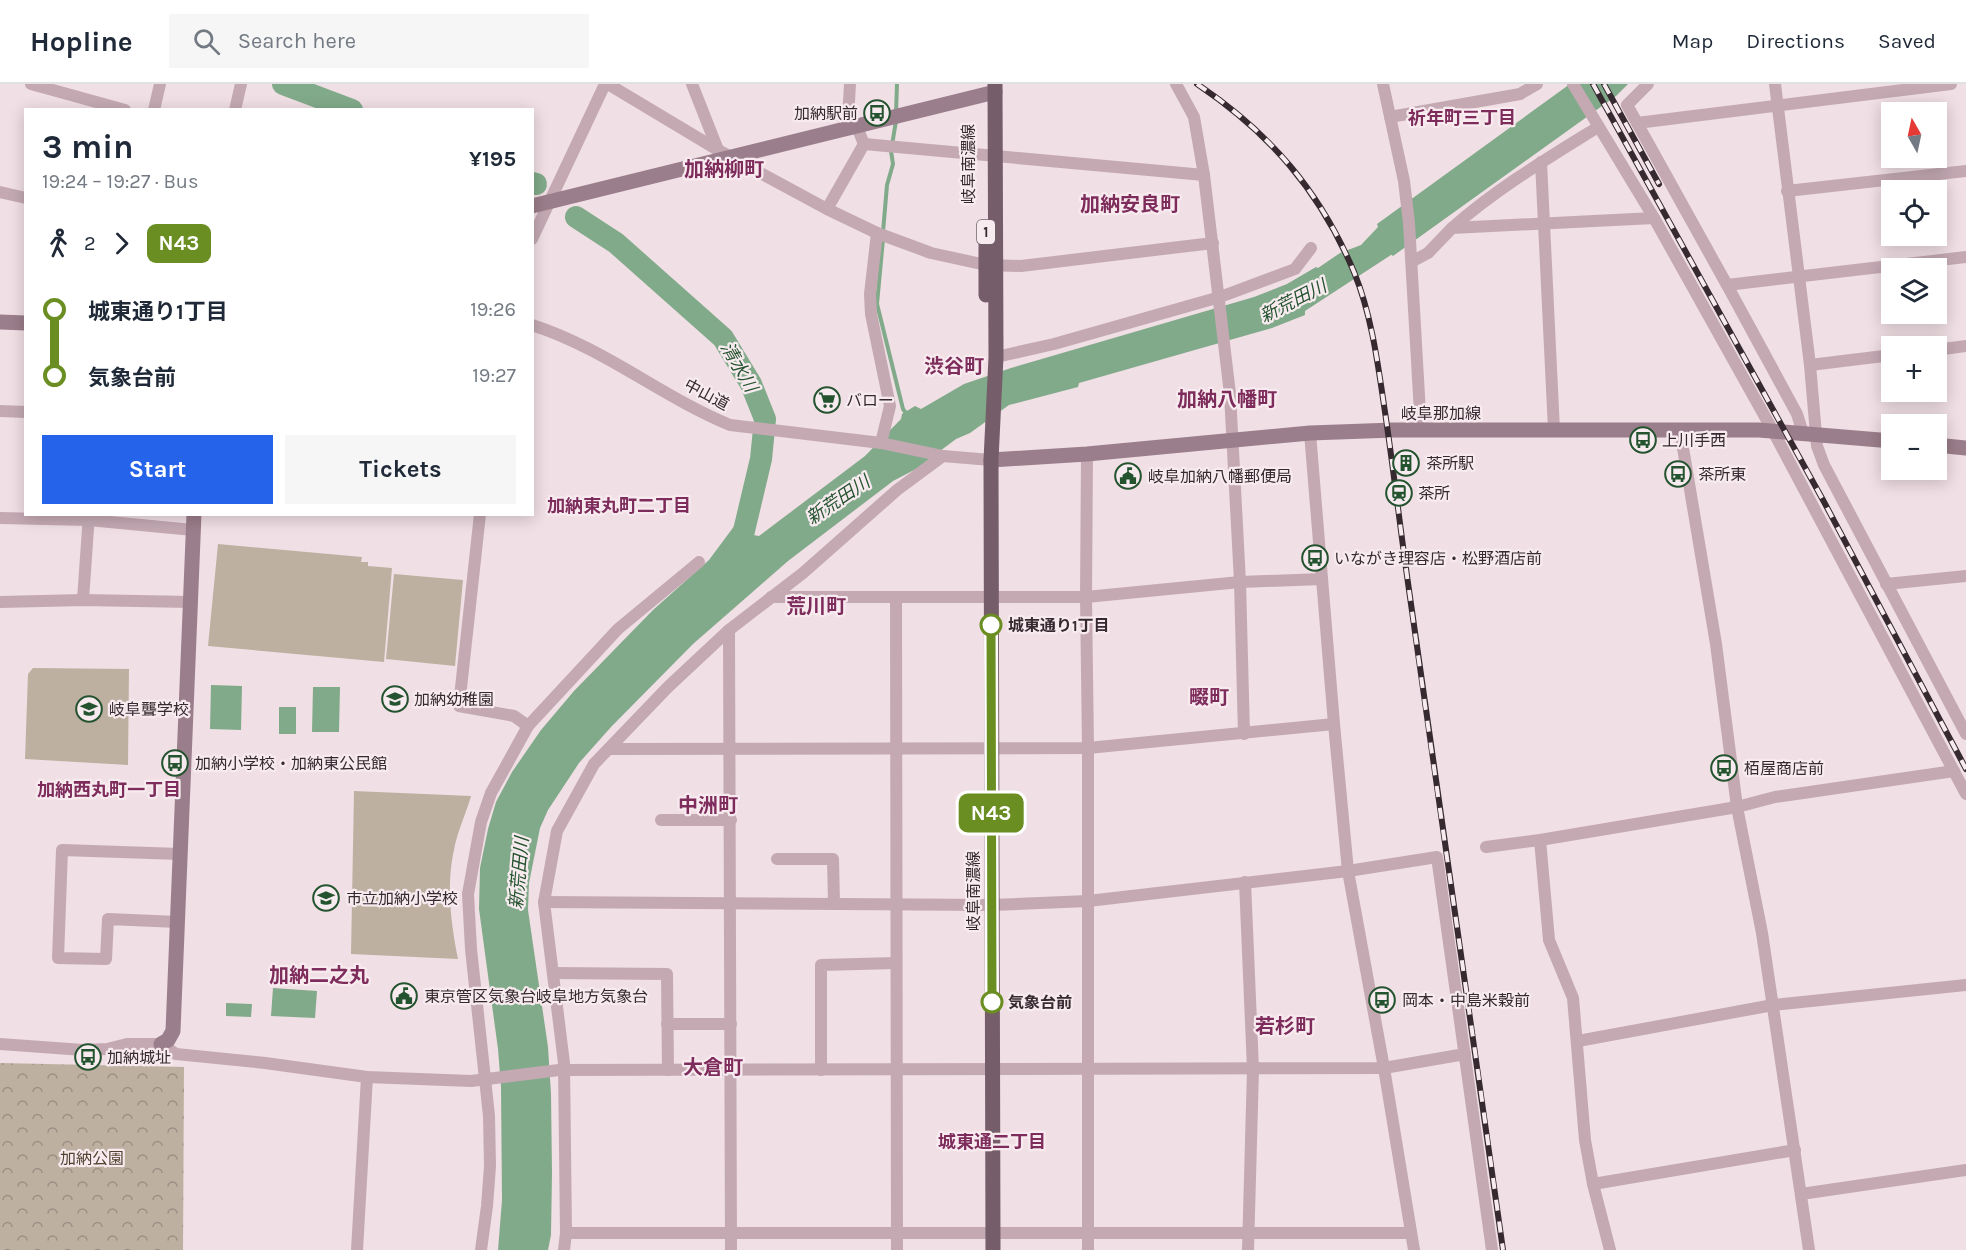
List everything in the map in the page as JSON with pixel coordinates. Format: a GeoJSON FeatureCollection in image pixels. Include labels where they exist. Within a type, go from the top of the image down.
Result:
{"type":"FeatureCollection","features":[{"type":"Feature","properties":{"kind":"main road","name":"岐阜南濃線"},"geometry":{"type":"LineString","coordinates":[[990,89],[993,364],[990,428],[993,1250]]}},
{"type":"Feature","properties":{"kind":"street"},"geometry":{"type":"LineString","coordinates":[[31,84],[118,108]]}},
{"type":"Feature","properties":{"kind":"street"},"geometry":{"type":"LineString","coordinates":[[154,108],[160,84]]}},
{"type":"Feature","properties":{"kind":"street"},"geometry":{"type":"LineString","coordinates":[[534,235],[607,84],[718,150],[827,209],[883,235],[931,253],[991,266],[1021,266],[1213,243]]}},
{"type":"Feature","properties":{"kind":"street"},"geometry":{"type":"LineString","coordinates":[[692,84],[718,150]]}},
{"type":"Feature","properties":{"kind":"street"},"geometry":{"type":"LineString","coordinates":[[850,84],[848,119],[857,128],[864,144]]}},
{"type":"Feature","properties":{"kind":"street"},"geometry":{"type":"LineString","coordinates":[[1176,84],[1194,117],[1213,243],[1230,394],[1240,582],[1244,734]]}},
{"type":"Feature","properties":{"kind":"street"},"geometry":{"type":"LineString","coordinates":[[1383,84],[1404,180],[1412,257],[1421,430]]}},
{"type":"Feature","properties":{"kind":"street"},"geometry":{"type":"LineString","coordinates":[[1390,117],[1520,94],[1537,84]]}},
{"type":"Feature","properties":{"kind":"street"},"geometry":{"type":"LineString","coordinates":[[1573,84],[1654,218],[1773,431],[1966,794]]}},
{"type":"Feature","properties":{"kind":"street"},"geometry":{"type":"LineString","coordinates":[[1648,84],[1627,105],[1797,414],[1810,433],[1824,465],[1966,734]]}},
{"type":"Feature","properties":{"kind":"street"},"geometry":{"type":"LineString","coordinates":[[1775,84],[1809,364],[1810,433]]}},
{"type":"Feature","properties":{"kind":"street"},"geometry":{"type":"LineString","coordinates":[[1637,123],[1952,84]]}},
{"type":"Feature","properties":{"kind":"street"},"geometry":{"type":"LineString","coordinates":[[235,108],[241,85]]}},
{"type":"Feature","properties":{"kind":"street"},"geometry":{"type":"LineString","coordinates":[[534,206],[857,128],[990,89]]}},
{"type":"Feature","properties":{"kind":"street"},"geometry":{"type":"LineString","coordinates":[[1412,257],[1428,253],[1464,217],[1596,124]]}},
{"type":"Feature","properties":{"kind":"street"},"geometry":{"type":"LineString","coordinates":[[864,144],[1204,175]]}},
{"type":"Feature","properties":{"kind":"street"},"geometry":{"type":"LineString","coordinates":[[827,209],[864,144]]}},
{"type":"Feature","properties":{"kind":"street"},"geometry":{"type":"LineString","coordinates":[[1541,162],[1554,430]]}},
{"type":"Feature","properties":{"kind":"street"},"geometry":{"type":"LineString","coordinates":[[1787,191],[1966,171]]}},
{"type":"Feature","properties":{"kind":"street"},"geometry":{"type":"LineString","coordinates":[[0,192],[24,198]]}},
{"type":"Feature","properties":{"kind":"street"},"geometry":{"type":"LineString","coordinates":[[1452,228],[1654,218]]}},
{"type":"Feature","properties":{"kind":"street"},"geometry":{"type":"LineString","coordinates":[[881,443],[890,406],[871,314],[870,294],[883,235]]}},
{"type":"Feature","properties":{"kind":"street"},"geometry":{"type":"LineString","coordinates":[[993,364],[1053,344],[1220,299],[1295,268],[1311,248]]}},
{"type":"Feature","properties":{"kind":"street"},"geometry":{"type":"LineString","coordinates":[[1727,285],[1966,257]]}},
{"type":"Feature","properties":{"kind":"street"},"geometry":{"type":"LineString","coordinates":[[0,322],[24,323]]}},
{"type":"Feature","properties":{"kind":"street","name":"中山道"},"geometry":{"type":"LineString","coordinates":[[534,327],[611,359],[709,416],[730,424],[881,443],[943,456],[991,460]]}},
{"type":"Feature","properties":{"kind":"street"},"geometry":{"type":"LineString","coordinates":[[1947,349],[1966,346]]}},
{"type":"Feature","properties":{"kind":"street"},"geometry":{"type":"LineString","coordinates":[[1809,364],[1881,356]]}},
{"type":"Feature","properties":{"kind":"street"},"geometry":{"type":"LineString","coordinates":[[0,411],[24,412]]}},
{"type":"Feature","properties":{"kind":"street","name":"岐阜那加線"},"geometry":{"type":"LineString","coordinates":[[991,460],[1087,454],[1310,433],[1421,430],[1773,431],[1881,440]]}},
{"type":"Feature","properties":{"kind":"street"},"geometry":{"type":"LineString","coordinates":[[1680,430],[1716,644],[1737,807],[1762,933],[1809,1250]]}},
{"type":"Feature","properties":{"kind":"street"},"geometry":{"type":"LineString","coordinates":[[1310,433],[1348,871],[1414,1250]]}},
{"type":"Feature","properties":{"kind":"street"},"geometry":{"type":"LineString","coordinates":[[1947,446],[1966,448]]}},
{"type":"Feature","properties":{"kind":"street"},"geometry":{"type":"LineString","coordinates":[[1087,454],[1088,1250]]}},
{"type":"Feature","properties":{"kind":"street"},"geometry":{"type":"LineString","coordinates":[[564,1250],[566,1233],[562,1070],[544,902],[557,831],[594,764],[668,687],[729,630],[803,573],[897,490],[943,456]]}},
{"type":"Feature","properties":{"kind":"street"},"geometry":{"type":"LineString","coordinates":[[0,1044],[83,1050],[107,1049],[127,1044],[161,1044],[168,1040],[173,1031],[194,516]]}},
{"type":"Feature","properties":{"kind":"street"},"geometry":{"type":"LineString","coordinates":[[480,516],[459,706],[514,716],[528,726]]}},
{"type":"Feature","properties":{"kind":"street"},"geometry":{"type":"LineString","coordinates":[[0,518],[89,517],[193,530]]}},
{"type":"Feature","properties":{"kind":"street"},"geometry":{"type":"LineString","coordinates":[[83,600],[89,517]]}},
{"type":"Feature","properties":{"kind":"street"},"geometry":{"type":"LineString","coordinates":[[481,1250],[488,1206],[490,1166],[488,1079],[471,949],[468,894],[481,822],[491,793],[528,726],[618,629],[699,562]]}},
{"type":"Feature","properties":{"kind":"street"},"geometry":{"type":"LineString","coordinates":[[1886,584],[1966,576]]}},
{"type":"Feature","properties":{"kind":"street"},"geometry":{"type":"LineString","coordinates":[[771,597],[1086,597],[1240,582],[1322,579]]}},
{"type":"Feature","properties":{"kind":"street"},"geometry":{"type":"LineString","coordinates":[[896,597],[897,1250]]}},
{"type":"Feature","properties":{"kind":"street"},"geometry":{"type":"LineString","coordinates":[[0,602],[83,600],[191,603]]}},
{"type":"Feature","properties":{"kind":"street"},"geometry":{"type":"LineString","coordinates":[[729,630],[731,1250]]}},
{"type":"Feature","properties":{"kind":"street"},"geometry":{"type":"LineString","coordinates":[[610,749],[1088,748],[1334,724]]}},
{"type":"Feature","properties":{"kind":"street"},"geometry":{"type":"LineString","coordinates":[[1486,847],[1737,807],[1775,797],[1954,771]]}},
{"type":"Feature","properties":{"kind":"street"},"geometry":{"type":"LineString","coordinates":[[661,820],[731,820]]}},
{"type":"Feature","properties":{"kind":"street"},"geometry":{"type":"LineString","coordinates":[[1539,840],[1549,940],[1573,998],[1585,1140],[1593,1184],[1610,1250]]}},
{"type":"Feature","properties":{"kind":"street"},"geometry":{"type":"LineString","coordinates":[[178,922],[108,919],[106,959],[58,958],[62,850],[180,854]]}},
{"type":"Feature","properties":{"kind":"street"},"geometry":{"type":"LineString","coordinates":[[544,902],[991,905],[1088,901],[1348,871],[1437,857],[1492,1250]]}},
{"type":"Feature","properties":{"kind":"street"},"geometry":{"type":"LineString","coordinates":[[777,859],[833,859],[834,903]]}},
{"type":"Feature","properties":{"kind":"street"},"geometry":{"type":"LineString","coordinates":[[1245,882],[1252,1069],[1248,1250]]}},
{"type":"Feature","properties":{"kind":"street"},"geometry":{"type":"LineString","coordinates":[[821,1070],[821,965],[896,963]]}},
{"type":"Feature","properties":{"kind":"street"},"geometry":{"type":"LineString","coordinates":[[553,973],[667,974],[668,1070]]}},
{"type":"Feature","properties":{"kind":"street"},"geometry":{"type":"LineString","coordinates":[[1578,1041],[1773,1005],[1966,985]]}},
{"type":"Feature","properties":{"kind":"street"},"geometry":{"type":"LineString","coordinates":[[668,1024],[731,1024]]}},
{"type":"Feature","properties":{"kind":"street"},"geometry":{"type":"LineString","coordinates":[[161,1044],[176,1054],[367,1077],[488,1079],[562,1070],[1384,1068],[1465,1054]]}},
{"type":"Feature","properties":{"kind":"street"},"geometry":{"type":"LineString","coordinates":[[357,1250],[367,1077]]}},
{"type":"Feature","properties":{"kind":"street"},"geometry":{"type":"LineString","coordinates":[[1593,1184],[1795,1150]]}},
{"type":"Feature","properties":{"kind":"street"},"geometry":{"type":"LineString","coordinates":[[1801,1194],[1966,1170]]}},
{"type":"Feature","properties":{"kind":"street"},"geometry":{"type":"LineString","coordinates":[[566,1233],[1411,1233]]}},
{"type":"Feature","properties":{"kind":"green space"},"geometry":{"type":"Polygon","coordinates":[[[218,544],[362,557],[361,562],[368,562],[368,566],[392,568],[384,662],[208,646],[218,544]]]}},
{"type":"Feature","properties":{"kind":"green space"},"geometry":{"type":"Polygon","coordinates":[[[394,574],[463,580],[455,666],[386,659],[394,574]]]}},
{"type":"Feature","properties":{"kind":"green space"},"geometry":{"type":"Polygon","coordinates":[[[33,668],[129,669],[128,765],[25,759],[28,674],[33,668]]]}},
{"type":"Feature","properties":{"kind":"green space"},"geometry":{"type":"Polygon","coordinates":[[[354,791],[471,796],[455,843],[450,877],[452,918],[458,959],[351,954],[354,791]]]}},
{"type":"Feature","properties":{"kind":"green space","name":"加納公園"},"geometry":{"type":"Polygon","coordinates":[[[0,1063],[184,1067],[183,1250],[0,1250],[0,1063]]]}},
{"type":"Feature","properties":{"kind":"water"},"geometry":{"type":"Polygon","coordinates":[[[1570,84],[1628,84],[1616,96],[1393,256],[1388,253],[1364,254],[1348,259],[1331,276],[1320,291],[1322,293],[1307,304],[1305,315],[1272,328],[1079,383],[1078,387],[1009,405],[970,433],[956,439],[916,469],[893,481],[788,561],[693,644],[611,727],[579,763],[548,810],[540,828],[529,883],[528,910],[548,1047],[551,1094],[551,1235],[548,1250],[498,1250],[502,1200],[501,1087],[479,909],[480,868],[496,802],[512,772],[541,730],[574,691],[653,610],[709,560],[735,525],[759,536],[865,456],[901,419],[902,414],[915,406],[921,409],[964,384],[1011,368],[1254,297],[1287,284],[1316,267],[1318,268],[1340,253],[1361,245],[1378,227],[1377,224],[1570,84]]]}},
{"type":"Feature","properties":{"kind":"water"},"geometry":{"type":"Polygon","coordinates":[[[211,685],[242,686],[241,730],[210,729],[211,685]]]}},
{"type":"Feature","properties":{"kind":"water"},"geometry":{"type":"Polygon","coordinates":[[[313,687],[340,687],[339,732],[312,732],[313,687]]]}},
{"type":"Feature","properties":{"kind":"water"},"geometry":{"type":"Polygon","coordinates":[[[279,707],[296,707],[296,734],[279,734],[279,707]]]}},
{"type":"Feature","properties":{"kind":"water"},"geometry":{"type":"Polygon","coordinates":[[[273,988],[317,991],[315,1018],[271,1016],[273,988]]]}},
{"type":"Feature","properties":{"kind":"water"},"geometry":{"type":"Polygon","coordinates":[[[226,1003],[252,1004],[251,1017],[226,1016],[226,1003]]]}},
{"type":"Feature","properties":{"kind":"waterway","name":"清水川"},"geometry":{"type":"LineString","coordinates":[[283,84],[347,108]]}},
{"type":"Feature","properties":{"kind":"waterway"},"geometry":{"type":"LineString","coordinates":[[896,113],[897,84]]}},
{"type":"Feature","properties":{"kind":"waterway"},"geometry":{"type":"LineString","coordinates":[[883,232],[887,185],[893,164],[891,151],[896,121]]}},
{"type":"Feature","properties":{"kind":"waterway","name":"清水川"},"geometry":{"type":"LineString","coordinates":[[576,217],[616,243],[723,338],[751,384],[765,419],[761,459],[738,556]]}},
{"type":"Feature","properties":{"kind":"waterway","name":"新荒田川"},"geometry":{"type":"LineString","coordinates":[[1297,303],[1400,236]]}},
{"type":"Feature","properties":{"kind":"waterway"},"geometry":{"type":"LineString","coordinates":[[883,239],[877,304],[903,409],[908,416]]}},
{"type":"Feature","properties":{"kind":"railway"},"geometry":{"type":"LineString","coordinates":[[1197,84],[1248,123],[1270,144],[1309,190],[1340,243],[1354,272],[1365,306],[1374,341],[1385,412],[1503,1250]]}},
{"type":"Feature","properties":{"kind":"railway"},"geometry":{"type":"LineString","coordinates":[[1593,84],[1823,500],[1966,769]]}},
{"type":"Feature","properties":{"kind":"railway"},"geometry":{"type":"LineString","coordinates":[[1604,84],[1659,184]]}},
{"type":"Feature","properties":{"kind":"bus line","name":"N43"},"geometry":{"type":"LineString","coordinates":[[991,625],[992,1002]]}},
{"type":"Feature","properties":{"kind":"place","name":"加納駅前"},"geometry":{"type":"Point","coordinates":[877,113]}},
{"type":"Feature","properties":{"kind":"place","name":"バロー"},"geometry":{"type":"Point","coordinates":[827,400]}},
{"type":"Feature","properties":{"kind":"place","name":"上川手西"},"geometry":{"type":"Point","coordinates":[1643,440]}},
{"type":"Feature","properties":{"kind":"place","name":"茶所駅"},"geometry":{"type":"Point","coordinates":[1406,463]}},
{"type":"Feature","properties":{"kind":"place","name":"茶所東"},"geometry":{"type":"Point","coordinates":[1678,474]}},
{"type":"Feature","properties":{"kind":"place","name":"岐阜加納八幡郵便局"},"geometry":{"type":"Point","coordinates":[1128,476]}},
{"type":"Feature","properties":{"kind":"place","name":"茶所"},"geometry":{"type":"Point","coordinates":[1399,493]}},
{"type":"Feature","properties":{"kind":"place","name":"いながき理容店・松野酒店前"},"geometry":{"type":"Point","coordinates":[1315,558]}},
{"type":"Feature","properties":{"kind":"place","name":"城東通り1丁目"},"geometry":{"type":"Point","coordinates":[991,625]}},
{"type":"Feature","properties":{"kind":"place","name":"加納幼稚園"},"geometry":{"type":"Point","coordinates":[395,699]}},
{"type":"Feature","properties":{"kind":"place","name":"岐阜聾学校"},"geometry":{"type":"Point","coordinates":[89,709]}},
{"type":"Feature","properties":{"kind":"place","name":"加納小学校・加納東公民館"},"geometry":{"type":"Point","coordinates":[175,763]}},
{"type":"Feature","properties":{"kind":"place","name":"栢屋商店前"},"geometry":{"type":"Point","coordinates":[1724,768]}},
{"type":"Feature","properties":{"kind":"place","name":"市立加納小学校"},"geometry":{"type":"Point","coordinates":[326,898]}},
{"type":"Feature","properties":{"kind":"place","name":"東京管区気象台岐阜地方気象台"},"geometry":{"type":"Point","coordinates":[404,996]}},
{"type":"Feature","properties":{"kind":"place","name":"岡本・中島米穀前"},"geometry":{"type":"Point","coordinates":[1382,1000]}},
{"type":"Feature","properties":{"kind":"place","name":"気象台前"},"geometry":{"type":"Point","coordinates":[992,1002]}},
{"type":"Feature","properties":{"kind":"place","name":"加納城址"},"geometry":{"type":"Point","coordinates":[88,1057]}},
{"type":"Feature","properties":{"kind":"district","name":"祈年町三丁目"},"geometry":{"type":"Point","coordinates":[1462,118]}},
{"type":"Feature","properties":{"kind":"district","name":"加納柳町"},"geometry":{"type":"Point","coordinates":[724,169]}},
{"type":"Feature","properties":{"kind":"district","name":"加納安良町"},"geometry":{"type":"Point","coordinates":[1130,204]}},
{"type":"Feature","properties":{"kind":"district","name":"渋谷町"},"geometry":{"type":"Point","coordinates":[954,366]}},
{"type":"Feature","properties":{"kind":"district","name":"加納八幡町"},"geometry":{"type":"Point","coordinates":[1227,399]}},
{"type":"Feature","properties":{"kind":"district","name":"加納東丸町二丁目"},"geometry":{"type":"Point","coordinates":[619,506]}},
{"type":"Feature","properties":{"kind":"district","name":"荒川町"},"geometry":{"type":"Point","coordinates":[816,606]}},
{"type":"Feature","properties":{"kind":"district","name":"畷町"},"geometry":{"type":"Point","coordinates":[1209,697]}},
{"type":"Feature","properties":{"kind":"district","name":"加納西丸町一丁目"},"geometry":{"type":"Point","coordinates":[109,790]}},
{"type":"Feature","properties":{"kind":"district","name":"中洲町"},"geometry":{"type":"Point","coordinates":[708,805]}},
{"type":"Feature","properties":{"kind":"district","name":"加納二之丸"},"geometry":{"type":"Point","coordinates":[319,975]}},
{"type":"Feature","properties":{"kind":"district","name":"若杉町"},"geometry":{"type":"Point","coordinates":[1285,1026]}},
{"type":"Feature","properties":{"kind":"district","name":"大倉町"},"geometry":{"type":"Point","coordinates":[713,1067]}},
{"type":"Feature","properties":{"kind":"district","name":"城東通二丁目"},"geometry":{"type":"Point","coordinates":[992,1142]}}]}
